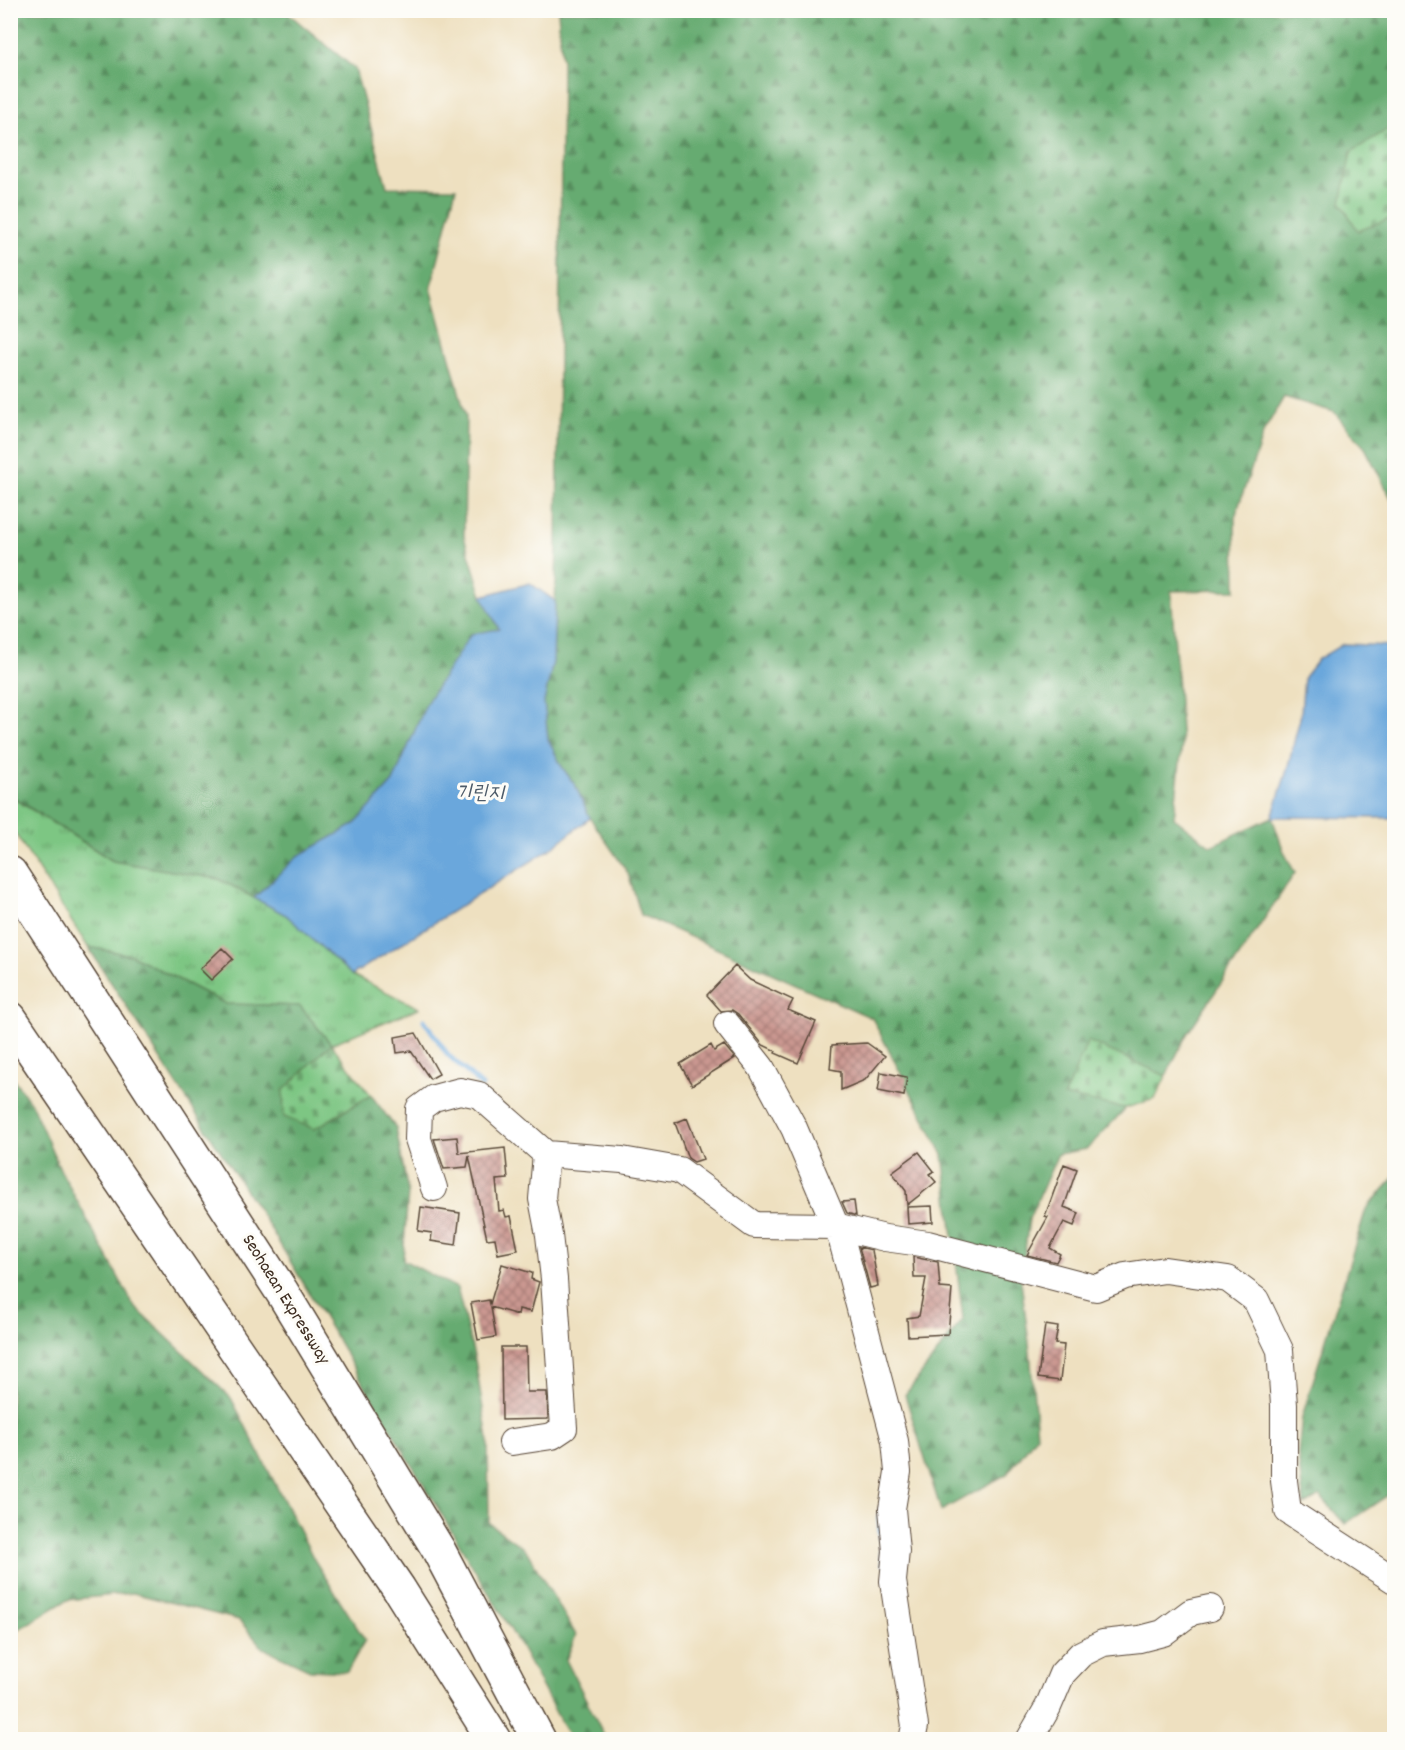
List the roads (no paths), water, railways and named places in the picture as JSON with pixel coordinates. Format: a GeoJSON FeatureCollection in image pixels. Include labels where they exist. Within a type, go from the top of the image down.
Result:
{"type":"FeatureCollection","features":[{"type":"Feature","properties":{"kind":"highway","name":"Seohaean Expressway"},"geometry":{"type":"LineString","coordinates":[[10,873],[282,1292],[438,1549],[539,1740]]}},
{"type":"Feature","properties":{"kind":"highway"},"geometry":{"type":"LineString","coordinates":[[10,1018],[399,1588],[495,1740]]}},
{"type":"Feature","properties":{"kind":"street"},"geometry":{"type":"LineString","coordinates":[[727,1024],[761,1067],[772,1087],[794,1128],[836,1226],[842,1241],[895,1441],[898,1472],[892,1509],[896,1551],[892,1581],[915,1726],[912,1740]]}},
{"type":"Feature","properties":{"kind":"street"},"geometry":{"type":"LineString","coordinates":[[434,1188],[418,1139],[419,1108],[434,1098],[460,1091],[479,1095],[546,1154],[622,1160],[679,1170],[754,1225],[836,1226],[885,1238],[928,1244],[1096,1288],[1125,1276],[1165,1270],[1228,1279],[1256,1300],[1280,1350],[1284,1405],[1284,1481],[1288,1511],[1395,1580]]}},
{"type":"Feature","properties":{"kind":"street"},"geometry":{"type":"LineString","coordinates":[[512,1442],[552,1436],[564,1428],[554,1279],[542,1199],[546,1154]]}},
{"type":"Feature","properties":{"kind":"street"},"geometry":{"type":"LineString","coordinates":[[1029,1740],[1048,1707],[1062,1674],[1081,1654],[1103,1643],[1140,1639],[1163,1633],[1191,1612],[1210,1608]]}},
{"type":"Feature","properties":{"kind":"water","name":"기린지"},"geometry":{"type":"Polygon","coordinates":[[[530,583],[555,601],[553,662],[544,702],[548,739],[562,767],[575,785],[590,818],[549,850],[352,975],[286,915],[254,898],[298,856],[354,825],[393,782],[427,702],[471,634],[499,629],[482,596],[530,583]]]}},
{"type":"Feature","properties":{"kind":"water"},"geometry":{"type":"Polygon","coordinates":[[[1343,644],[1394,646],[1394,818],[1272,817],[1301,714],[1304,677],[1318,659],[1343,644]]]}},
{"type":"Feature","properties":{"kind":"waterway"},"geometry":{"type":"LineString","coordinates":[[424,1020],[448,1055],[482,1086]]}},
{"type":"Feature","properties":{"kind":"waterway"},"geometry":{"type":"LineString","coordinates":[[881,1508],[879,1518],[883,1564]]}}]}
